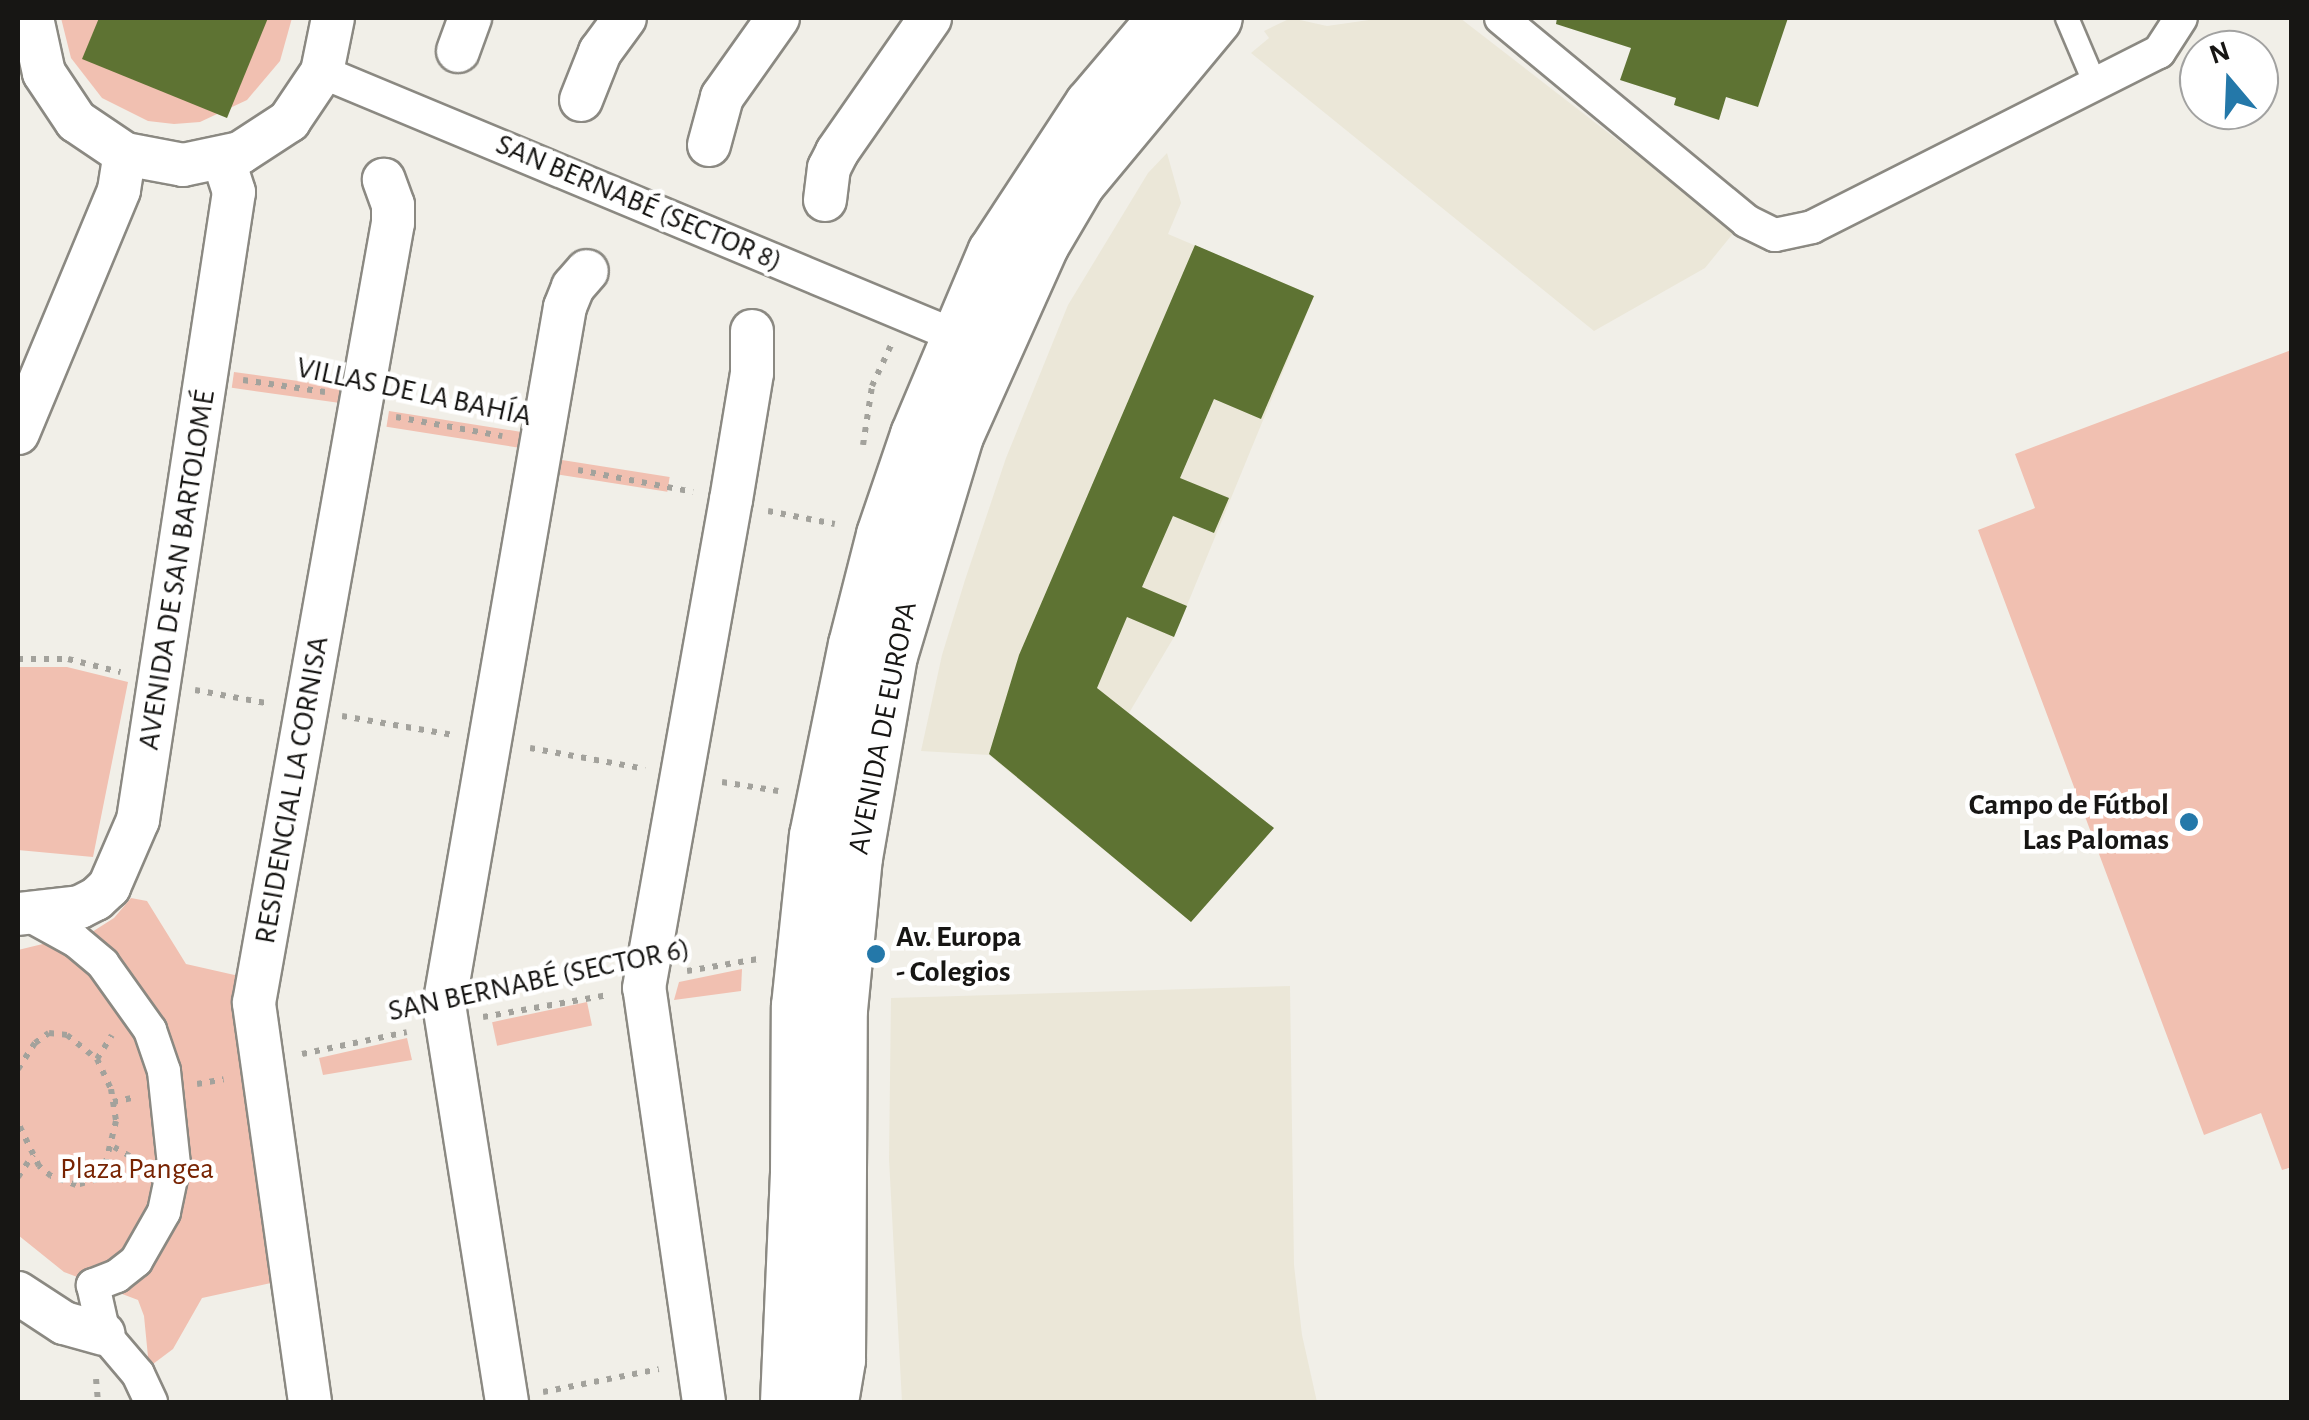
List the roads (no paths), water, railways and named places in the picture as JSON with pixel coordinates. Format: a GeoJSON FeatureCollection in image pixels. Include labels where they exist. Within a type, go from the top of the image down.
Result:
{"type":"FeatureCollection","features":[{"type":"Feature","properties":{"kind":"street"},"geometry":{"type":"LineString","coordinates":[[32,18],[30,82],[76,122],[125,154],[183,165],[223,158],[267,139],[289,121],[322,72],[332,18]]}},
{"type":"Feature","properties":{"kind":"street"},"geometry":{"type":"LineString","coordinates":[[580,100],[600,52],[625,18]]}},
{"type":"Feature","properties":{"kind":"street"},"geometry":{"type":"LineString","coordinates":[[709,145],[722,98],[778,18]]}},
{"type":"Feature","properties":{"kind":"street"},"geometry":{"type":"LineString","coordinates":[[825,200],[829,168],[837,152],[930,18]]}},
{"type":"Feature","properties":{"kind":"street","name":"AVENIDA DE EUROPA"},"geometry":{"type":"LineString","coordinates":[[787,1402],[797,1173],[798,1006],[816,836],[855,644],[883,535],[956,336],[994,253],[1038,180],[1091,105],[1165,18]]}},
{"type":"Feature","properties":{"kind":"street","name":"AVENIDA DE EUROPA"},"geometry":{"type":"LineString","coordinates":[[841,1388],[841,1010],[856,858],[892,656],[957,436],[1044,244],[1079,182],[1216,18]]}},
{"type":"Feature","properties":{"kind":"street"},"geometry":{"type":"LineString","coordinates":[[1501,18],[1746,220],[1774,235],[1812,227],[2160,52],[2181,18]]}},
{"type":"Feature","properties":{"kind":"street","name":"SAN BERNABÉ (SECTOR 8)"},"geometry":{"type":"LineString","coordinates":[[322,72],[956,336]]}},
{"type":"Feature","properties":{"kind":"street"},"geometry":{"type":"LineString","coordinates":[[18,433],[119,190],[125,154]]}},
{"type":"Feature","properties":{"kind":"street","name":"AVENIDA DE SAN BARTOLOMÉ"},"geometry":{"type":"LineString","coordinates":[[21,913],[80,907],[110,887],[138,820],[234,192],[223,158]]}},
{"type":"Feature","properties":{"kind":"street","name":"RESIDENCIAL LA CORNISA"},"geometry":{"type":"LineString","coordinates":[[310,1402],[254,1003],[393,223],[393,205],[384,180]]}},
{"type":"Feature","properties":{"kind":"street"},"geometry":{"type":"LineString","coordinates":[[507,1401],[444,1006],[565,307],[587,271]]}},
{"type":"Feature","properties":{"kind":"street"},"geometry":{"type":"LineString","coordinates":[[700,1382],[644,988],[752,373],[752,331]]}},
{"type":"Feature","properties":{"kind":"street","name":"AVENIDA DE SAN BARTOLOMÉ"},"geometry":{"type":"LineString","coordinates":[[21,913],[76,941],[103,964],[150,1030],[168,1090],[174,1164],[164,1212],[136,1261],[117,1276],[93,1284],[104,1334],[138,1374],[150,1402]]}},
{"type":"Feature","properties":{"kind":"street"},"geometry":{"type":"LineString","coordinates":[[18,1293],[64,1323],[104,1334]]}},
{"type":"Feature","properties":{"kind":"lane"},"geometry":{"type":"LineString","coordinates":[[2067,18],[2095,84]]}},
{"type":"Feature","properties":{"kind":"place","name":"Campo de Fútbol Las Palomas"},"geometry":{"type":"Point","coordinates":[2189,822]}},
{"type":"Feature","properties":{"kind":"place","name":"Av. Europa - Colegios"},"geometry":{"type":"Point","coordinates":[876,954]}},
{"type":"Feature","properties":{"kind":"park label","name":"Plaza Pangea"},"geometry":{"type":"Point","coordinates":[137,1169]}}]}
